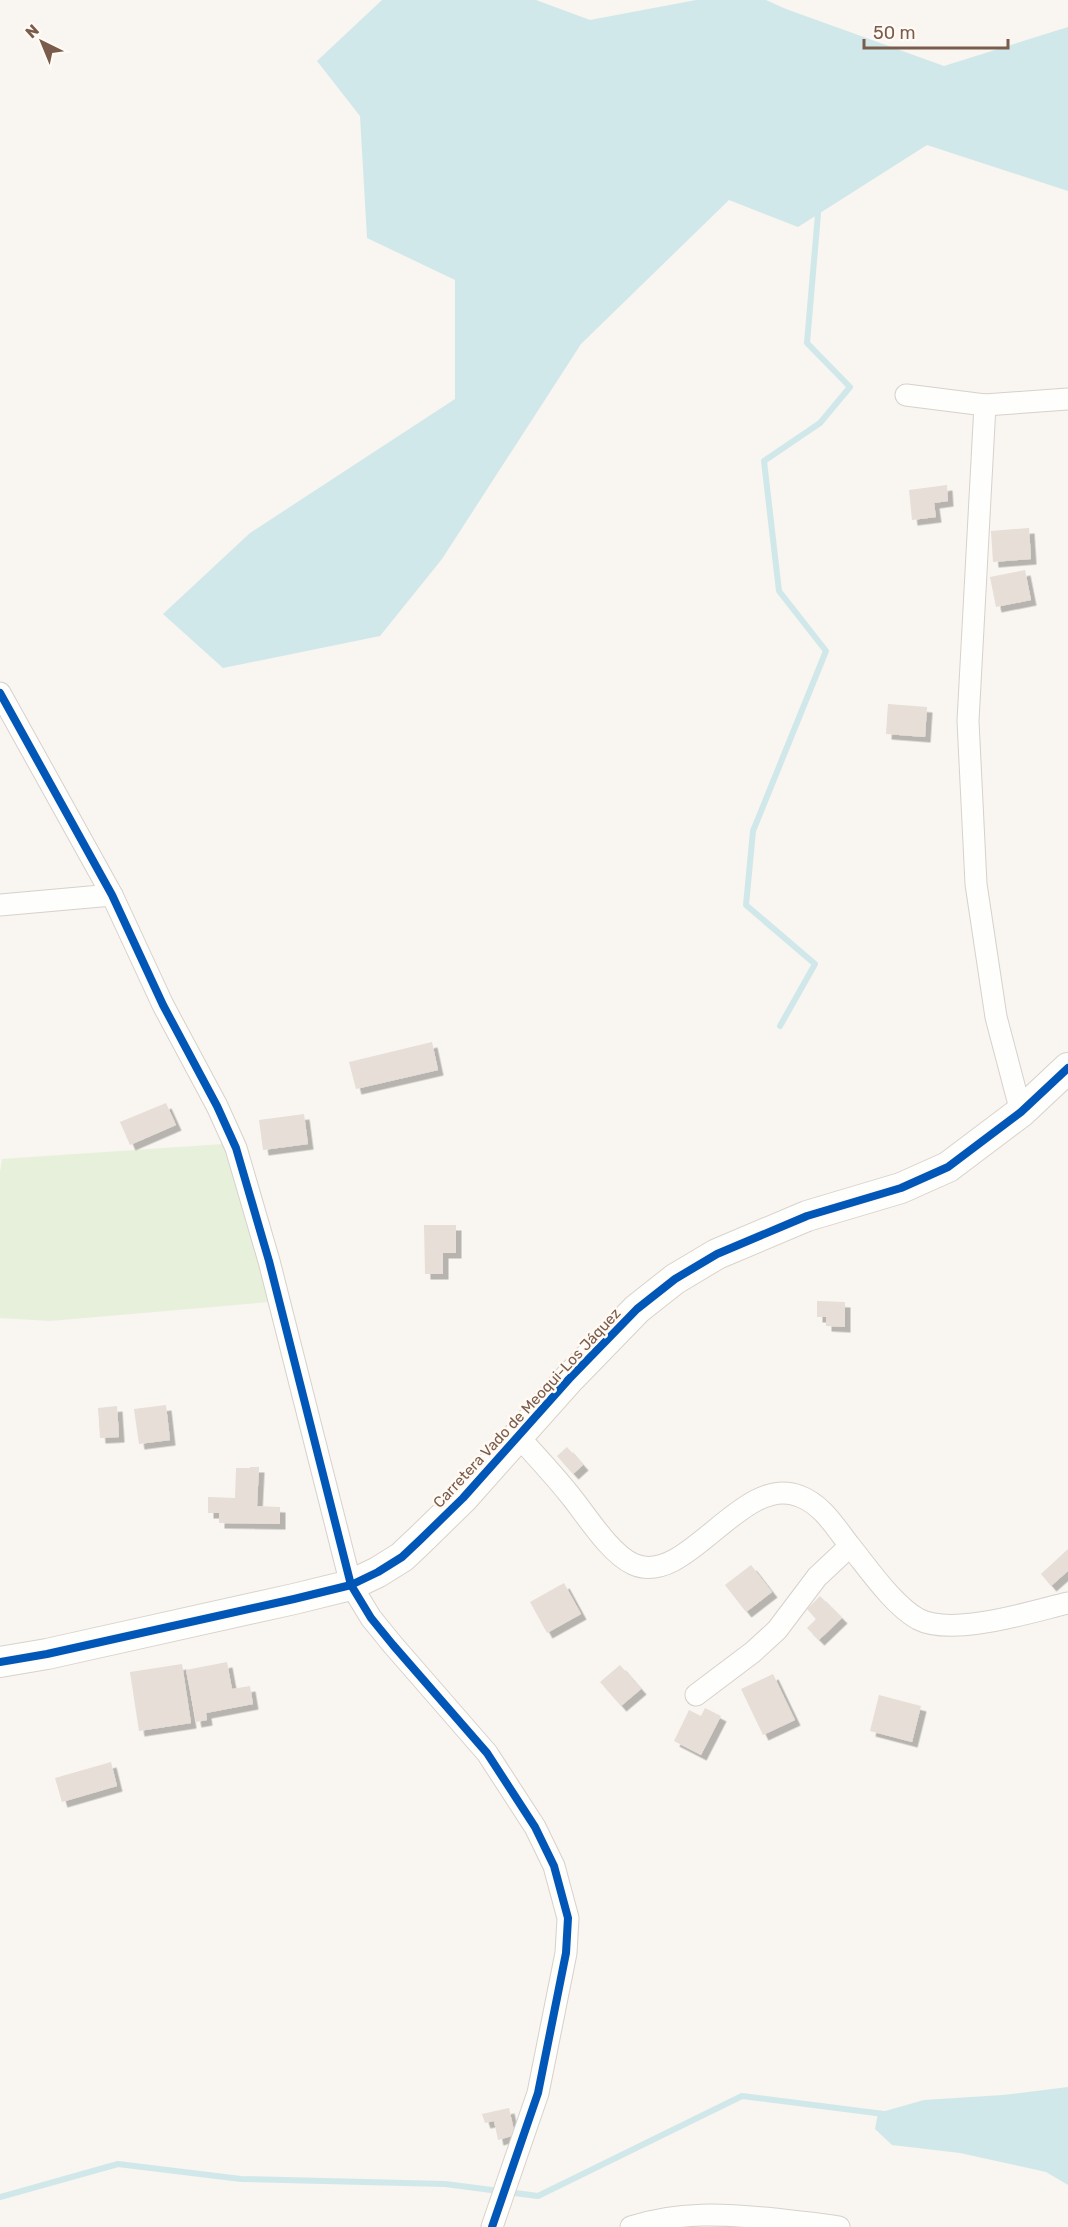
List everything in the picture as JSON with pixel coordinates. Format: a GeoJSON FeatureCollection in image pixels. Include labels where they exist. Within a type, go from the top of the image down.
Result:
{"type":"FeatureCollection","features":[{"type":"Feature","properties":{"kind":"street"},"geometry":{"type":"LineString","coordinates":[[906,395],[985,405],[1068,399]]}},
{"type":"Feature","properties":{"kind":"street"},"geometry":{"type":"LineString","coordinates":[[985,405],[968,721],[976,884],[996,1017],[1021,1112]]}},
{"type":"Feature","properties":{"kind":"street"},"geometry":{"type":"LineString","coordinates":[[0,693],[112,895],[163,1005],[217,1106],[236,1148],[269,1261],[351,1585],[371,1618],[393,1646],[488,1753],[535,1827],[554,1866],[568,1918],[566,1953],[538,2093],[492,2227]]}},
{"type":"Feature","properties":{"kind":"street"},"geometry":{"type":"LineString","coordinates":[[0,905],[112,895]]}},
{"type":"Feature","properties":{"kind":"street","name":"Carretera Vado de Meoqui-Los Jáquez"},"geometry":{"type":"LineString","coordinates":[[6,1662],[351,1585],[378,1572],[402,1557],[463,1498],[637,1309],[675,1280],[717,1254],[807,1216],[901,1188],[948,1167],[1021,1112],[1068,1068]]}},
{"type":"Feature","properties":{"kind":"street"},"geometry":{"type":"LineString","coordinates":[[518,1436],[568,1492],[607,1543],[631,1563],[650,1569],[668,1564],[757,1499],[781,1492],[800,1496],[825,1514],[896,1601],[917,1618],[935,1625],[951,1626],[1011,1617],[1068,1603]]}},
{"type":"Feature","properties":{"kind":"street"},"geometry":{"type":"LineString","coordinates":[[696,1695],[753,1653],[777,1630],[817,1577],[850,1546]]}},
{"type":"Feature","properties":{"kind":"street"},"geometry":{"type":"LineString","coordinates":[[630,2227],[669,2217],[701,2214],[839,2227]]}},
{"type":"Feature","properties":{"kind":"green space"},"geometry":{"type":"Polygon","coordinates":[[[223,1144],[247,1218],[269,1302],[50,1321],[0,1318],[0,1172],[2,1159],[223,1144]]]}},
{"type":"Feature","properties":{"kind":"water"},"geometry":{"type":"Polygon","coordinates":[[[382,0],[536,0],[590,20],[696,0],[766,0],[944,66],[1068,27],[1068,191],[927,145],[798,227],[729,200],[581,344],[442,559],[380,636],[223,668],[163,614],[250,533],[455,399],[455,280],[367,238],[360,116],[317,61],[382,0]]]}},
{"type":"Feature","properties":{"kind":"water"},"geometry":{"type":"Polygon","coordinates":[[[1068,2087],[1068,2185],[1046,2172],[960,2153],[892,2145],[875,2129],[878,2113],[924,2100],[1003,2095],[1068,2087]]]}},
{"type":"Feature","properties":{"kind":"building"},"geometry":{"type":"Polygon","coordinates":[[[947,485],[948,501],[934,503],[936,517],[912,520],[909,490],[947,485]]]}},
{"type":"Feature","properties":{"kind":"building"},"geometry":{"type":"Polygon","coordinates":[[[1029,528],[1031,559],[993,562],[991,531],[1029,528]]]}},
{"type":"Feature","properties":{"kind":"building"},"geometry":{"type":"Polygon","coordinates":[[[1025,570],[1031,600],[996,607],[990,577],[1025,570]]]}},
{"type":"Feature","properties":{"kind":"building"},"geometry":{"type":"Polygon","coordinates":[[[888,704],[927,707],[925,737],[886,734],[888,704]]]}},
{"type":"Feature","properties":{"kind":"building"},"geometry":{"type":"Polygon","coordinates":[[[432,1042],[438,1070],[356,1089],[349,1062],[432,1042]]]}},
{"type":"Feature","properties":{"kind":"building"},"geometry":{"type":"Polygon","coordinates":[[[166,1103],[176,1125],[130,1145],[120,1122],[166,1103]]]}},
{"type":"Feature","properties":{"kind":"building"},"geometry":{"type":"Polygon","coordinates":[[[304,1114],[308,1144],[263,1150],[259,1120],[304,1114]]]}},
{"type":"Feature","properties":{"kind":"building"},"geometry":{"type":"Polygon","coordinates":[[[424,1225],[456,1225],[456,1253],[443,1253],[443,1274],[425,1274],[424,1225]]]}},
{"type":"Feature","properties":{"kind":"building"},"geometry":{"type":"Polygon","coordinates":[[[817,1301],[845,1302],[845,1327],[826,1326],[826,1317],[817,1317],[817,1301]]]}},
{"type":"Feature","properties":{"kind":"building"},"geometry":{"type":"Polygon","coordinates":[[[166,1405],[170,1440],[139,1444],[134,1409],[166,1405]]]}},
{"type":"Feature","properties":{"kind":"building"},"geometry":{"type":"Polygon","coordinates":[[[117,1406],[119,1437],[100,1438],[98,1408],[117,1406]]]}},
{"type":"Feature","properties":{"kind":"building"},"geometry":{"type":"Polygon","coordinates":[[[567,1447],[583,1465],[573,1474],[557,1456],[567,1447]]]}},
{"type":"Feature","properties":{"kind":"building"},"geometry":{"type":"Polygon","coordinates":[[[259,1467],[257,1506],[280,1507],[280,1524],[219,1523],[219,1513],[208,1513],[208,1497],[235,1498],[236,1468],[259,1467]]]}},
{"type":"Feature","properties":{"kind":"building"},"geometry":{"type":"Polygon","coordinates":[[[1068,1549],[1068,1571],[1051,1586],[1041,1574],[1068,1549]]]}},
{"type":"Feature","properties":{"kind":"building"},"geometry":{"type":"Polygon","coordinates":[[[751,1565],[772,1592],[746,1612],[725,1585],[751,1565]]]}},
{"type":"Feature","properties":{"kind":"building"},"geometry":{"type":"Polygon","coordinates":[[[564,1583],[581,1614],[547,1633],[530,1602],[564,1583]]]}},
{"type":"Feature","properties":{"kind":"building"},"geometry":{"type":"Polygon","coordinates":[[[820,1596],[842,1618],[819,1640],[807,1628],[816,1619],[807,1609],[820,1596]]]}},
{"type":"Feature","properties":{"kind":"building"},"geometry":{"type":"Polygon","coordinates":[[[227,1662],[232,1689],[250,1686],[253,1704],[206,1713],[207,1720],[196,1722],[186,1670],[227,1662]]]}},
{"type":"Feature","properties":{"kind":"building"},"geometry":{"type":"Polygon","coordinates":[[[182,1664],[191,1723],[139,1731],[130,1672],[182,1664]]]}},
{"type":"Feature","properties":{"kind":"building"},"geometry":{"type":"Polygon","coordinates":[[[620,1665],[641,1689],[621,1706],[600,1682],[620,1665]]]}},
{"type":"Feature","properties":{"kind":"building"},"geometry":{"type":"Polygon","coordinates":[[[773,1674],[795,1720],[763,1735],[741,1689],[773,1674]]]}},
{"type":"Feature","properties":{"kind":"building"},"geometry":{"type":"Polygon","coordinates":[[[879,1695],[921,1706],[912,1742],[870,1731],[879,1695]]]}},
{"type":"Feature","properties":{"kind":"building"},"geometry":{"type":"Polygon","coordinates":[[[705,1708],[721,1716],[701,1755],[674,1741],[689,1710],[701,1716],[705,1708]]]}},
{"type":"Feature","properties":{"kind":"building"},"geometry":{"type":"Polygon","coordinates":[[[111,1762],[117,1786],[62,1802],[55,1778],[111,1762]]]}},
{"type":"Feature","properties":{"kind":"building"},"geometry":{"type":"Polygon","coordinates":[[[509,2108],[515,2135],[498,2140],[494,2121],[485,2123],[482,2114],[509,2108]]]}},
{"type":"Feature","properties":{"kind":"waterway"},"geometry":{"type":"LineString","coordinates":[[780,1026],[815,964],[746,905],[753,831],[826,651],[779,591],[764,461],[820,423],[850,387],[807,343],[818,214]]}},
{"type":"Feature","properties":{"kind":"waterway"},"geometry":{"type":"LineString","coordinates":[[0,2197],[118,2164],[241,2179],[445,2184],[538,2196],[742,2096],[884,2114]]}},
{"type":"Feature","properties":{"kind":"cycle path"},"geometry":{"type":"LineString","coordinates":[[0,693],[112,895],[163,1005],[217,1106],[236,1148],[269,1261],[351,1585],[371,1618],[487,1753],[535,1827],[554,1866],[568,1918],[566,1953],[538,2093],[492,2227]]}},
{"type":"Feature","properties":{"kind":"cycle path"},"geometry":{"type":"LineString","coordinates":[[0,1662],[47,1654],[294,1599],[351,1585],[378,1572],[402,1557],[463,1498],[569,1379],[637,1309],[675,1279],[717,1254],[807,1216],[901,1188],[948,1167],[1021,1112],[1068,1068]]}}]}
